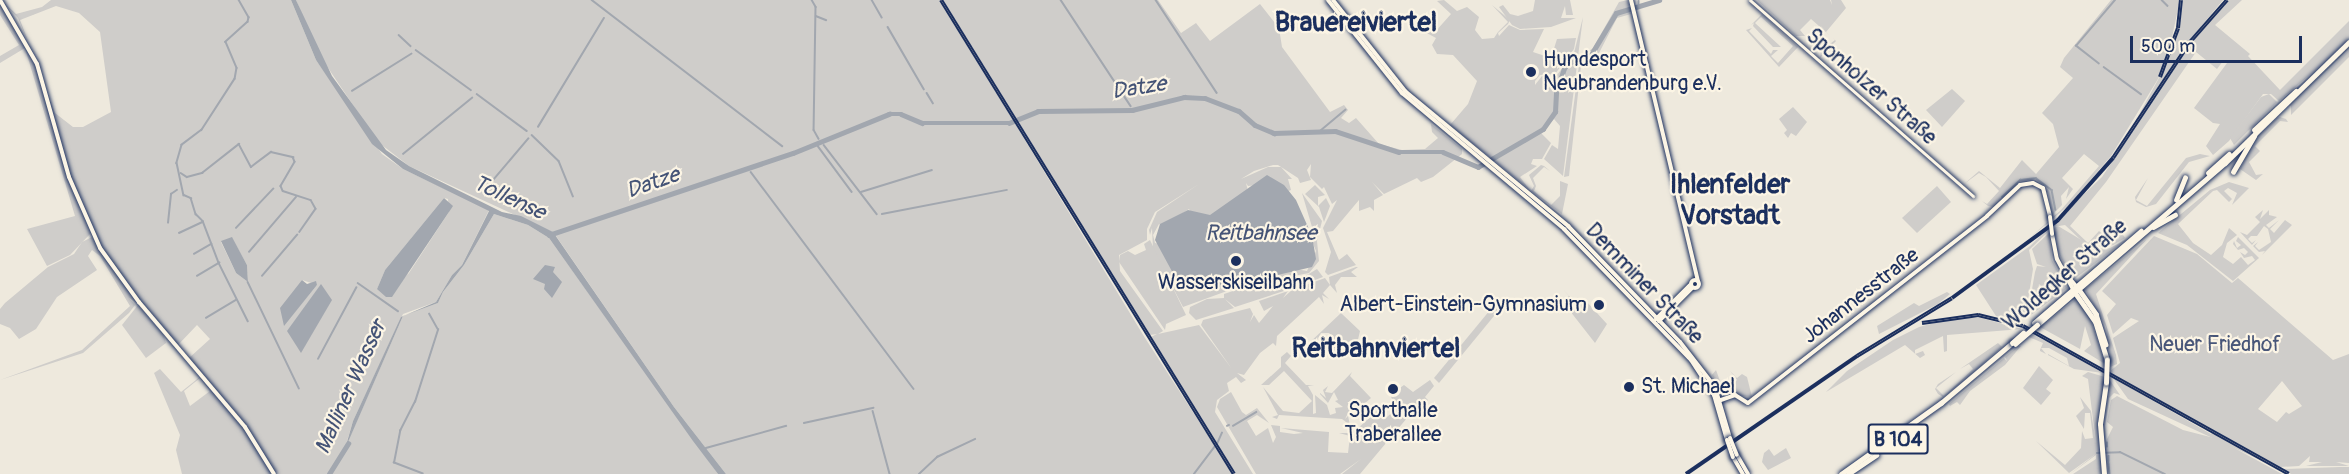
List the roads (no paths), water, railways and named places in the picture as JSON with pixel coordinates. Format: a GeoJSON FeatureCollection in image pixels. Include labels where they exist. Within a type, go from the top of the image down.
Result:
{"type":"FeatureCollection","features":[{"type":"Feature","properties":{"kind":"main road"},"geometry":{"type":"LineString","coordinates":[[0,0],[37,64],[86,220],[110,262],[139,302],[245,427],[274,474]]}},
{"type":"Feature","properties":{"kind":"main road","name":"Demminer Straße"},"geometry":{"type":"LineString","coordinates":[[1328,0],[1389,79],[1472,149]]}},
{"type":"Feature","properties":{"kind":"main road","name":"Demminer Straße"},"geometry":{"type":"LineString","coordinates":[[1333,0],[1390,76],[1489,164],[1574,232],[1709,377],[1719,400],[1729,439],[1743,474]]}},
{"type":"Feature","properties":{"kind":"main road"},"geometry":{"type":"LineString","coordinates":[[1632,3],[1695,269],[1694,283],[1656,321]]}},
{"type":"Feature","properties":{"kind":"main road","name":"Woldegker Straße"},"geometry":{"type":"LineString","coordinates":[[2223,162],[2349,42]]}},
{"type":"Feature","properties":{"kind":"main road","name":"Woldegker Straße"},"geometry":{"type":"LineString","coordinates":[[1848,474],[1943,406],[2176,200],[2255,134],[2279,108]]}},
{"type":"Feature","properties":{"kind":"main road"},"geometry":{"type":"LineString","coordinates":[[2233,172],[2255,134]]}},
{"type":"Feature","properties":{"kind":"main road","name":"Woldegker Straße"},"geometry":{"type":"LineString","coordinates":[[2076,289],[2217,167]]}},
{"type":"Feature","properties":{"kind":"main road"},"geometry":{"type":"LineString","coordinates":[[2176,200],[2185,178]]}},
{"type":"Feature","properties":{"kind":"main road","name":"Johannesstraße"},"geometry":{"type":"LineString","coordinates":[[1719,400],[1735,395],[1748,403],[1991,212],[2017,187],[2031,182],[2046,192],[2052,234],[2064,273],[2076,289]]}},
{"type":"Feature","properties":{"kind":"main road"},"geometry":{"type":"LineString","coordinates":[[2143,233],[2175,215]]}},
{"type":"Feature","properties":{"kind":"main road"},"geometry":{"type":"LineString","coordinates":[[2076,289],[2093,316],[2106,351],[2106,383],[2100,446],[2104,474]]}},
{"type":"Feature","properties":{"kind":"main road","name":"Demminer Straße"},"geometry":{"type":"LineString","coordinates":[[1656,321],[1698,368],[1719,400]]}},
{"type":"Feature","properties":{"kind":"main road","name":"Woldegker Straße"},"geometry":{"type":"LineString","coordinates":[[1840,474],[1941,403],[2013,344]]}},
{"type":"Feature","properties":{"kind":"main road"},"geometry":{"type":"LineString","coordinates":[[1709,369],[1709,377]]}},
{"type":"Feature","properties":{"kind":"main road","name":"Demminer Straße"},"geometry":{"type":"LineString","coordinates":[[1735,456],[1748,474]]}},
{"type":"Feature","properties":{"kind":"street","name":"Sponholzer Straße"},"geometry":{"type":"LineString","coordinates":[[1750,0],[1973,196]]}},
{"type":"Feature","properties":{"kind":"water"},"geometry":{"type":"Polygon","coordinates":[[[291,0],[296,0],[332,76],[386,150],[409,166],[502,212],[521,216],[553,232],[674,407],[726,474],[718,474],[693,441],[549,238],[528,225],[494,214],[464,265],[443,292],[438,303],[406,315],[436,302],[452,275],[462,265],[489,211],[403,169],[372,144],[316,60],[291,0]]]}},
{"type":"Feature","properties":{"kind":"water","name":"Reitbahnsee"},"geometry":{"type":"Polygon","coordinates":[[[1267,175],[1284,185],[1296,200],[1312,236],[1316,259],[1312,267],[1225,287],[1181,288],[1155,240],[1160,224],[1188,210],[1210,215],[1267,175]]]}},
{"type":"Feature","properties":{"kind":"water"},"geometry":{"type":"Polygon","coordinates":[[[444,198],[453,206],[392,297],[386,297],[377,289],[385,270],[444,198]]]}},
{"type":"Feature","properties":{"kind":"water"},"geometry":{"type":"Polygon","coordinates":[[[232,237],[247,265],[248,282],[236,273],[221,241],[232,237]]]}},
{"type":"Feature","properties":{"kind":"water"},"geometry":{"type":"Polygon","coordinates":[[[545,265],[555,267],[553,272],[562,282],[552,298],[544,289],[545,284],[533,279],[545,265]]]}},
{"type":"Feature","properties":{"kind":"water"},"geometry":{"type":"Polygon","coordinates":[[[302,280],[307,284],[316,281],[317,285],[284,326],[280,308],[302,280]]]}},
{"type":"Feature","properties":{"kind":"water"},"geometry":{"type":"Polygon","coordinates":[[[321,284],[332,300],[301,353],[287,331],[321,284]]]}},
{"type":"Feature","properties":{"kind":"water"},"geometry":{"type":"Polygon","coordinates":[[[403,316],[345,449],[353,421],[403,316]]]}},
{"type":"Feature","properties":{"kind":"waterway"},"geometry":{"type":"LineString","coordinates":[[239,0],[249,17],[248,22],[226,42],[237,68],[235,79],[202,130],[182,145],[177,163],[184,195],[191,198],[196,214],[203,221],[219,263],[248,321]]}},
{"type":"Feature","properties":{"kind":"waterway"},"geometry":{"type":"LineString","coordinates":[[592,0],[782,146]]}},
{"type":"Feature","properties":{"kind":"waterway"},"geometry":{"type":"LineString","coordinates":[[812,0],[816,7],[814,130],[819,139]]}},
{"type":"Feature","properties":{"kind":"waterway"},"geometry":{"type":"LineString","coordinates":[[872,0],[882,17]]}},
{"type":"Feature","properties":{"kind":"waterway"},"geometry":{"type":"LineString","coordinates":[[1061,0],[1131,106]]}},
{"type":"Feature","properties":{"kind":"waterway"},"geometry":{"type":"LineString","coordinates":[[1156,0],[1217,93]]}},
{"type":"Feature","properties":{"kind":"waterway","name":"Datze"},"geometry":{"type":"LineString","coordinates":[[549,235],[793,153],[889,114],[901,114],[922,123],[1009,123],[1038,111],[1132,110],[1184,97],[1205,98],[1239,111],[1255,125],[1274,133],[1335,131],[1399,152],[1443,152],[1478,167],[1543,129],[1555,112],[1556,93],[1564,68],[1570,62],[1589,58],[1616,13],[1659,0]]}},
{"type":"Feature","properties":{"kind":"waterway"},"geometry":{"type":"LineString","coordinates":[[2099,64],[2076,46],[2115,0]]}},
{"type":"Feature","properties":{"kind":"waterway"},"geometry":{"type":"LineString","coordinates":[[2162,0],[2168,6]]}},
{"type":"Feature","properties":{"kind":"waterway"},"geometry":{"type":"LineString","coordinates":[[816,16],[826,20]]}},
{"type":"Feature","properties":{"kind":"waterway"},"geometry":{"type":"LineString","coordinates":[[538,127],[604,18]]}},
{"type":"Feature","properties":{"kind":"waterway"},"geometry":{"type":"LineString","coordinates":[[888,27],[924,89]]}},
{"type":"Feature","properties":{"kind":"waterway"},"geometry":{"type":"LineString","coordinates":[[399,35],[411,46]]}},
{"type":"Feature","properties":{"kind":"waterway"},"geometry":{"type":"LineString","coordinates":[[416,50],[471,90]]}},
{"type":"Feature","properties":{"kind":"waterway"},"geometry":{"type":"LineString","coordinates":[[352,91],[411,54]]}},
{"type":"Feature","properties":{"kind":"waterway"},"geometry":{"type":"LineString","coordinates":[[2104,67],[2141,94]]}},
{"type":"Feature","properties":{"kind":"waterway"},"geometry":{"type":"LineString","coordinates":[[927,93],[933,103]]}},
{"type":"Feature","properties":{"kind":"waterway"},"geometry":{"type":"LineString","coordinates":[[477,94],[527,131]]}},
{"type":"Feature","properties":{"kind":"waterway"},"geometry":{"type":"LineString","coordinates":[[403,154],[472,98]]}},
{"type":"Feature","properties":{"kind":"waterway"},"geometry":{"type":"LineString","coordinates":[[1320,131],[1345,110]]}},
{"type":"Feature","properties":{"kind":"waterway"},"geometry":{"type":"LineString","coordinates":[[532,135],[559,161],[573,196]]}},
{"type":"Feature","properties":{"kind":"waterway","name":"Tollense"},"geometry":{"type":"LineString","coordinates":[[483,192],[528,139]]}},
{"type":"Feature","properties":{"kind":"waterway"},"geometry":{"type":"LineString","coordinates":[[181,173],[187,177],[202,173],[239,144],[251,167],[271,152],[293,157],[295,162],[281,186],[283,191],[311,200],[316,209],[300,232]]}},
{"type":"Feature","properties":{"kind":"waterway"},"geometry":{"type":"LineString","coordinates":[[824,145],[877,214]]}},
{"type":"Feature","properties":{"kind":"waterway"},"geometry":{"type":"LineString","coordinates":[[818,146],[852,192]]}},
{"type":"Feature","properties":{"kind":"waterway"},"geometry":{"type":"LineString","coordinates":[[861,192],[932,170]]}},
{"type":"Feature","properties":{"kind":"waterway"},"geometry":{"type":"LineString","coordinates":[[751,172],[914,389]]}},
{"type":"Feature","properties":{"kind":"waterway"},"geometry":{"type":"LineString","coordinates":[[2002,197],[2020,180],[2036,178],[2052,190],[2056,210]]}},
{"type":"Feature","properties":{"kind":"waterway"},"geometry":{"type":"LineString","coordinates":[[236,228],[273,189]]}},
{"type":"Feature","properties":{"kind":"waterway"},"geometry":{"type":"LineString","coordinates":[[168,223],[171,194],[177,190]]}},
{"type":"Feature","properties":{"kind":"waterway"},"geometry":{"type":"LineString","coordinates":[[882,214],[1007,190]]}},
{"type":"Feature","properties":{"kind":"waterway"},"geometry":{"type":"LineString","coordinates":[[249,252],[296,197]]}},
{"type":"Feature","properties":{"kind":"waterway"},"geometry":{"type":"LineString","coordinates":[[179,233],[203,222]]}},
{"type":"Feature","properties":{"kind":"waterway"},"geometry":{"type":"LineString","coordinates":[[262,276],[297,235]]}},
{"type":"Feature","properties":{"kind":"waterway"},"geometry":{"type":"LineString","coordinates":[[194,254],[211,244]]}},
{"type":"Feature","properties":{"kind":"waterway"},"geometry":{"type":"LineString","coordinates":[[197,276],[219,263]]}},
{"type":"Feature","properties":{"kind":"waterway"},"geometry":{"type":"LineString","coordinates":[[248,282],[299,388]]}},
{"type":"Feature","properties":{"kind":"waterway"},"geometry":{"type":"LineString","coordinates":[[358,283],[398,311]]}},
{"type":"Feature","properties":{"kind":"waterway"},"geometry":{"type":"LineString","coordinates":[[318,359],[356,288]]}},
{"type":"Feature","properties":{"kind":"waterway"},"geometry":{"type":"LineString","coordinates":[[206,318],[236,300]]}},
{"type":"Feature","properties":{"kind":"waterway"},"geometry":{"type":"LineString","coordinates":[[423,474],[394,463],[400,431],[415,402],[438,330],[429,314]]}},
{"type":"Feature","properties":{"kind":"waterway"},"geometry":{"type":"LineString","coordinates":[[804,423],[873,408]]}},
{"type":"Feature","properties":{"kind":"waterway"},"geometry":{"type":"LineString","coordinates":[[873,411],[890,474]]}},
{"type":"Feature","properties":{"kind":"waterway"},"geometry":{"type":"LineString","coordinates":[[1233,426],[1256,412]]}},
{"type":"Feature","properties":{"kind":"waterway"},"geometry":{"type":"LineString","coordinates":[[706,448],[786,426]]}},
{"type":"Feature","properties":{"kind":"waterway"},"geometry":{"type":"LineString","coordinates":[[1217,444],[1222,433]]}},
{"type":"Feature","properties":{"kind":"waterway"},"geometry":{"type":"LineString","coordinates":[[919,474],[937,457],[975,439]]}},
{"type":"Feature","properties":{"kind":"waterway","name":"Malliner Wasser"},"geometry":{"type":"LineString","coordinates":[[329,474],[348,443]]}},
{"type":"Feature","properties":{"kind":"waterway"},"geometry":{"type":"LineString","coordinates":[[1194,474],[1215,446]]}},
{"type":"Feature","properties":{"kind":"waterway"},"geometry":{"type":"LineString","coordinates":[[2097,453],[2120,452],[2165,474]]}},
{"type":"Feature","properties":{"kind":"waterway"},"geometry":{"type":"LineString","coordinates":[[2109,456],[2109,461]]}},
{"type":"Feature","properties":{"kind":"waterway"},"geometry":{"type":"LineString","coordinates":[[2109,463],[2110,474]]}},
{"type":"Feature","properties":{"kind":"railway"},"geometry":{"type":"LineString","coordinates":[[941,0],[1234,474]]}},
{"type":"Feature","properties":{"kind":"railway"},"geometry":{"type":"LineString","coordinates":[[2160,77],[2178,28],[2181,0]]}},
{"type":"Feature","properties":{"kind":"railway"},"geometry":{"type":"LineString","coordinates":[[1686,474],[1857,356],[1952,298],[2058,220],[2113,158],[2190,42],[2227,0]]}},
{"type":"Feature","properties":{"kind":"railway"},"geometry":{"type":"LineString","coordinates":[[1922,323],[1978,315],[2023,326],[2289,474]]}},
{"type":"Feature","properties":{"kind":"place","name":"Hundesport Neubrandenburg e.V."},"geometry":{"type":"Point","coordinates":[1531,72]}},
{"type":"Feature","properties":{"kind":"place","name":"Wasserskiseilbahn"},"geometry":{"type":"Point","coordinates":[1236,261]}},
{"type":"Feature","properties":{"kind":"place","name":"Albert-Einstein-Gymnasium"},"geometry":{"type":"Point","coordinates":[1599,305]}},
{"type":"Feature","properties":{"kind":"place","name":"St. Michael"},"geometry":{"type":"Point","coordinates":[1629,387]}},
{"type":"Feature","properties":{"kind":"place","name":"Sporthalle Traberallee"},"geometry":{"type":"Point","coordinates":[1393,389]}},
{"type":"Feature","properties":{"kind":"district","name":"Brauereiviertel"},"geometry":{"type":"Point","coordinates":[1356,23]}},
{"type":"Feature","properties":{"kind":"district","name":"Ihlenfelder Vorstadt"},"geometry":{"type":"Point","coordinates":[1730,200]}},
{"type":"Feature","properties":{"kind":"district","name":"Reitbahnviertel"},"geometry":{"type":"Point","coordinates":[1376,349]}},
{"type":"Feature","properties":{"kind":"park label","name":"Neuer Friedhof"},"geometry":{"type":"Point","coordinates":[2215,345]}}]}
